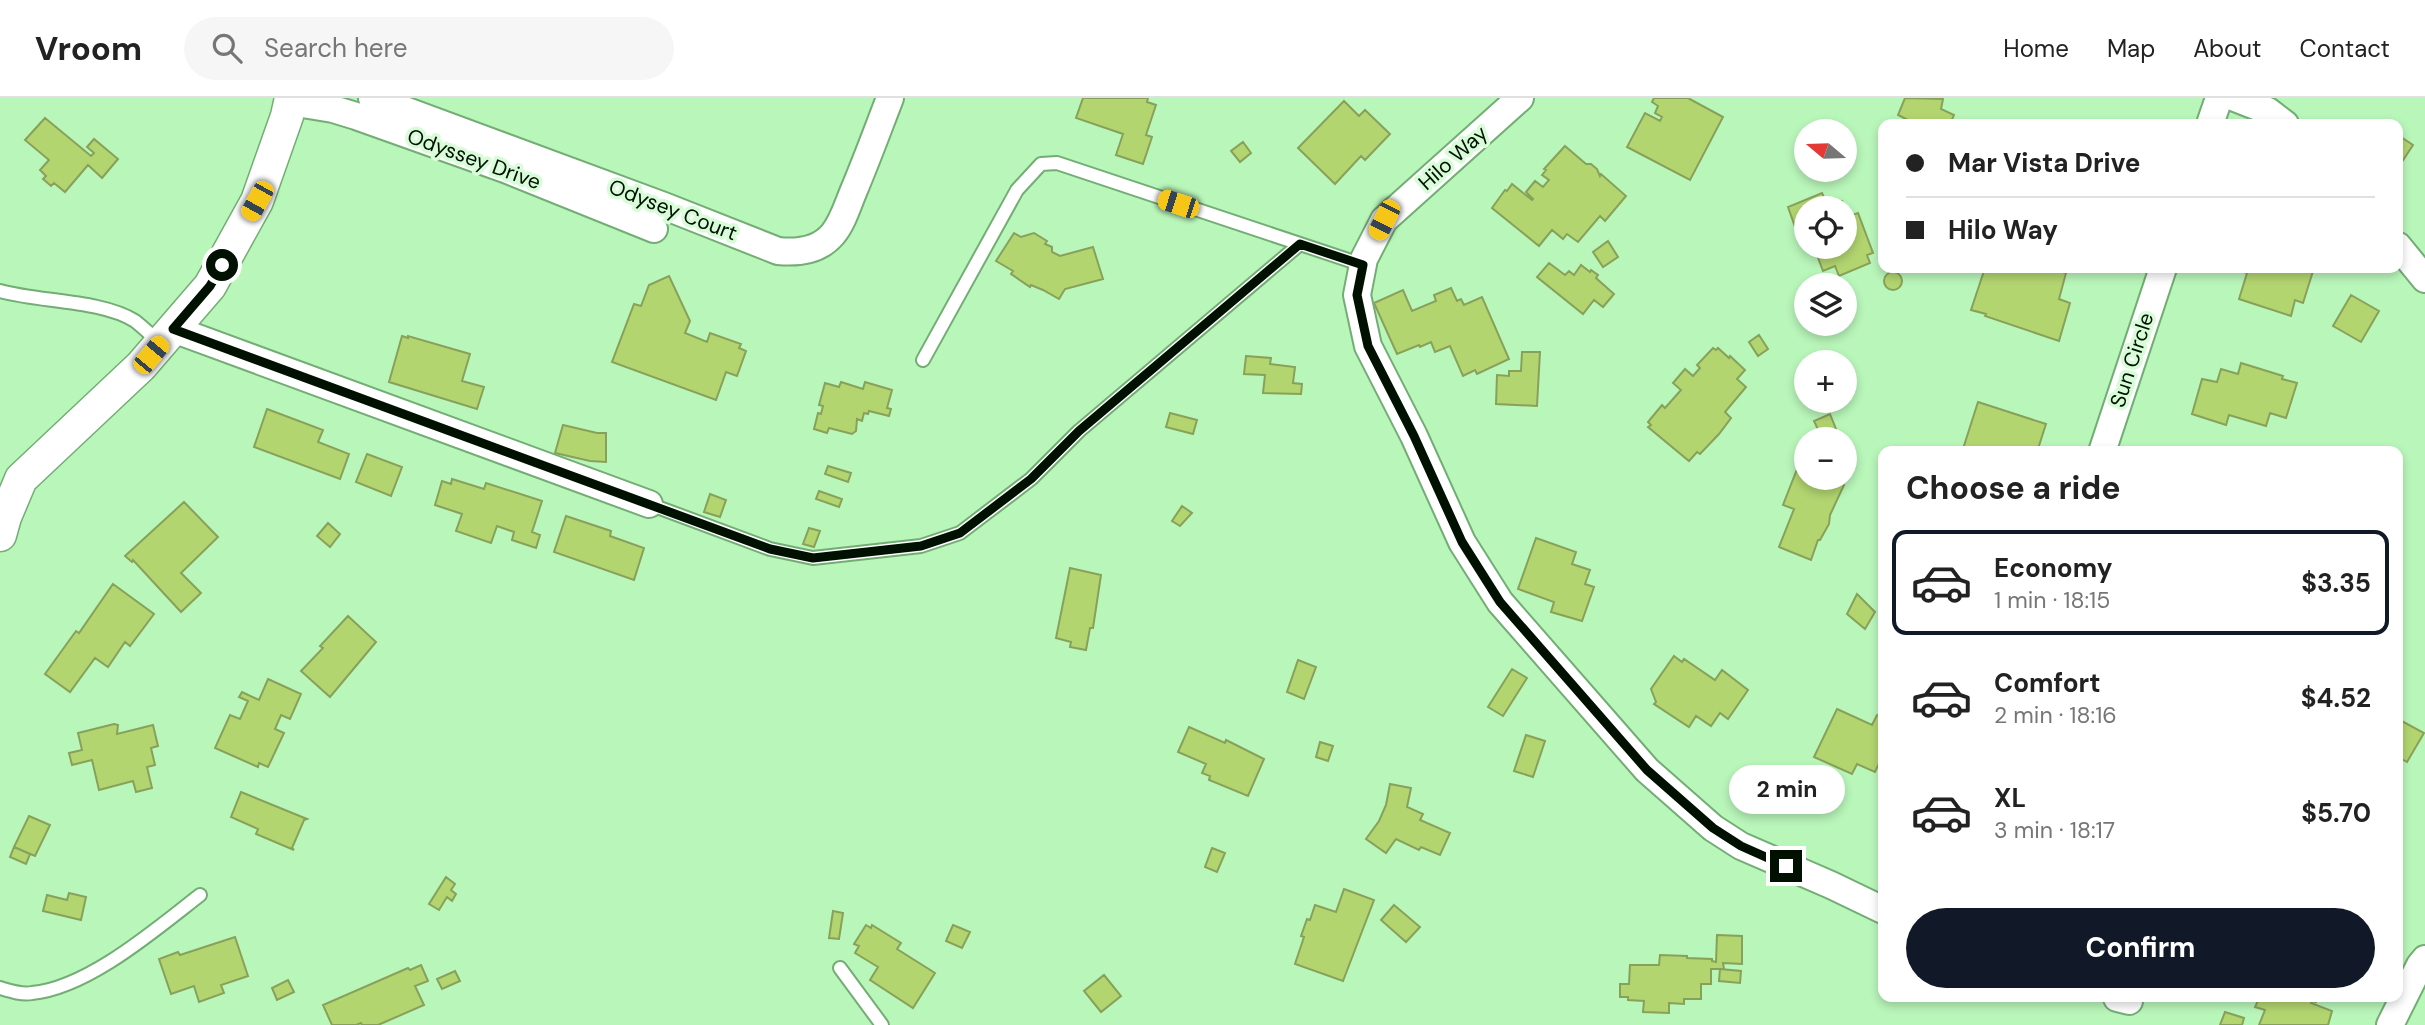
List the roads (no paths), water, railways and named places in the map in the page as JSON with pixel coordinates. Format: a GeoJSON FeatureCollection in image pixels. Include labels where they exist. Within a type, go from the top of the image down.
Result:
{"type":"FeatureCollection","features":[{"type":"Feature","properties":{"kind":"street","name":"Odysey Court"},"geometry":{"type":"LineString","coordinates":[[372,98],[778,251],[791,253],[804,252],[823,243],[833,234],[853,194],[890,98]]}},
{"type":"Feature","properties":{"kind":"street","name":"Hilo Way"},"geometry":{"type":"LineString","coordinates":[[1520,98],[1384,220],[1363,265],[1357,295],[1368,346],[1414,436],[1462,542],[1500,602],[1647,770],[1713,828],[1741,846],[1878,909]]}},
{"type":"Feature","properties":{"kind":"street"},"geometry":{"type":"LineString","coordinates":[[2212,119],[2219,98]]}},
{"type":"Feature","properties":{"kind":"street"},"geometry":{"type":"LineString","coordinates":[[2235,98],[2268,111],[2278,119]]}},
{"type":"Feature","properties":{"kind":"street"},"geometry":{"type":"LineString","coordinates":[[0,535],[21,479],[141,366],[210,286],[257,201],[291,100]]}},
{"type":"Feature","properties":{"kind":"street","name":"Odyssey Drive"},"geometry":{"type":"LineString","coordinates":[[291,100],[356,116],[505,169],[654,229]]}},
{"type":"Feature","properties":{"kind":"street"},"geometry":{"type":"LineString","coordinates":[[2403,252],[2425,279]]}},
{"type":"Feature","properties":{"kind":"street","name":"Sun Circle"},"geometry":{"type":"LineString","coordinates":[[2104,446],[2161,273]]}},
{"type":"Feature","properties":{"kind":"street"},"geometry":{"type":"LineString","coordinates":[[167,336],[649,504]]}},
{"type":"Feature","properties":{"kind":"street"},"geometry":{"type":"LineString","coordinates":[[2403,999],[2425,959]]}},
{"type":"Feature","properties":{"kind":"street"},"geometry":{"type":"LineString","coordinates":[[2390,1025],[2402,1002]]}},
{"type":"Feature","properties":{"kind":"lane"},"geometry":{"type":"LineString","coordinates":[[923,360],[1017,190],[1041,164],[1057,163],[1363,265]]}},
{"type":"Feature","properties":{"kind":"lane"},"geometry":{"type":"LineString","coordinates":[[649,504],[770,549],[813,558],[921,546],[960,533],[1031,479],[1079,431],[1300,244]]}},
{"type":"Feature","properties":{"kind":"lane"},"geometry":{"type":"LineString","coordinates":[[0,291],[23,298],[97,307],[118,313],[167,336]]}},
{"type":"Feature","properties":{"kind":"lane"},"geometry":{"type":"LineString","coordinates":[[0,988],[30,994],[59,988],[79,979],[173,917],[200,895]]}},
{"type":"Feature","properties":{"kind":"lane"},"geometry":{"type":"LineString","coordinates":[[840,968],[882,1025]]}}]}
